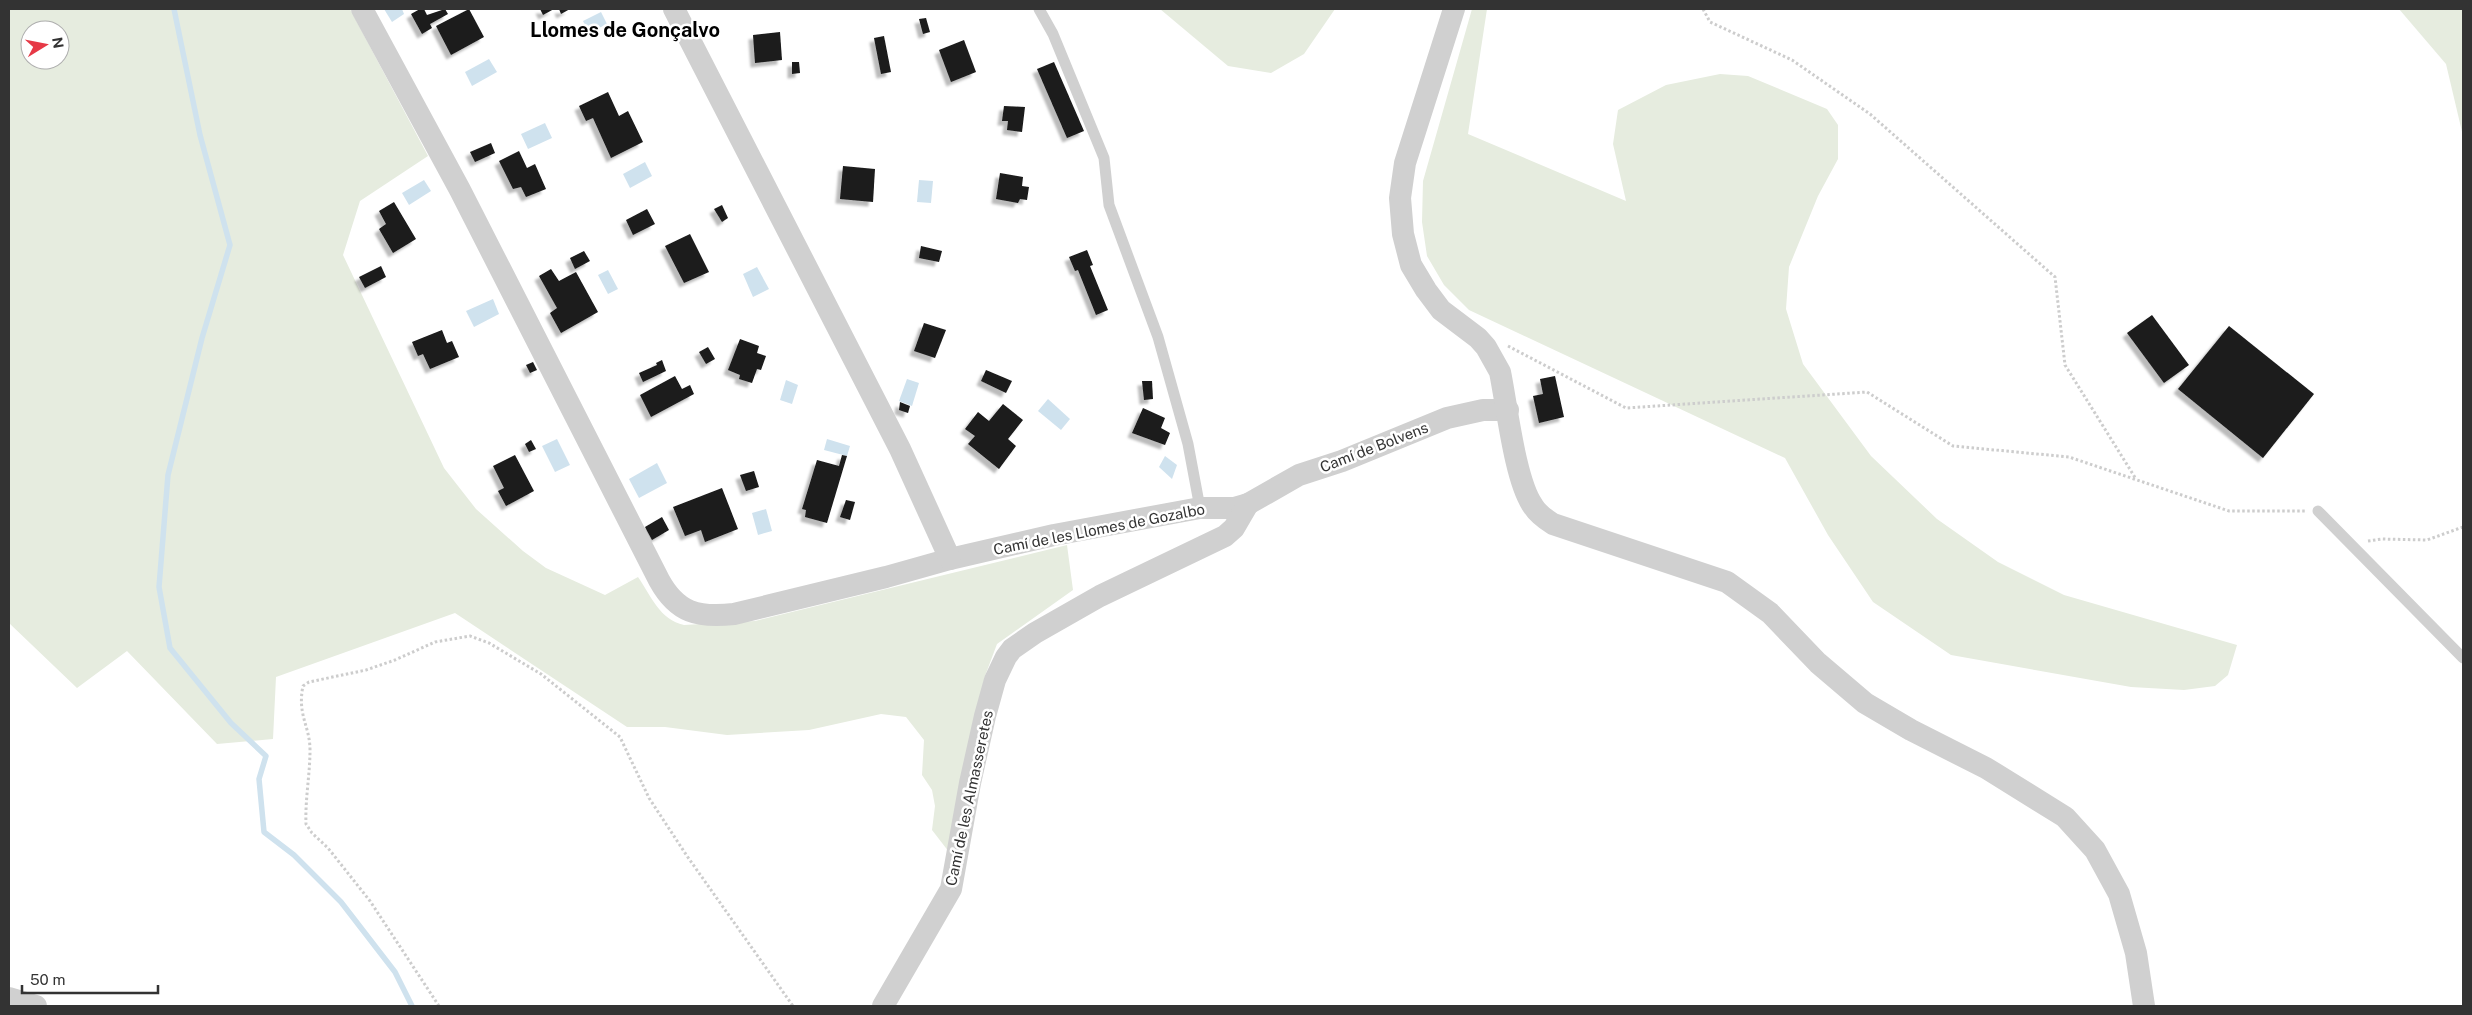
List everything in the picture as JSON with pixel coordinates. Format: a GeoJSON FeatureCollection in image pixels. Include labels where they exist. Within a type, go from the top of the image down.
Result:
{"type":"FeatureCollection","features":[{"type":"Feature","properties":{"kind":"street","name":"Camí de les Llomes de Gozalbo"},"geometry":{"type":"LineString","coordinates":[[362,9],[460,190],[667,594],[676,604],[698,614],[717,616],[734,614],[886,577],[950,558],[1054,535],[1200,508],[1234,508],[1248,504]]}},
{"type":"Feature","properties":{"kind":"street"},"geometry":{"type":"LineString","coordinates":[[674,9],[900,449],[950,558]]}},
{"type":"Feature","properties":{"kind":"street"},"geometry":{"type":"LineString","coordinates":[[1454,9],[1406,163],[1400,198],[1403,234],[1411,264],[1426,290],[1441,310],[1478,338],[1500,372],[1526,493],[1541,516],[1553,524],[1588,538],[1685,566],[1727,582],[1770,613],[1818,663],[1865,703],[1910,730],[1986,768],[2065,817],[2095,850],[2119,894],[2136,953],[2144,1006]]}},
{"type":"Feature","properties":{"kind":"street","name":"Camí de Bolvens"},"geometry":{"type":"LineString","coordinates":[[1248,504],[1299,475],[1378,447],[1447,418],[1483,410],[1508,410]]}},
{"type":"Feature","properties":{"kind":"street","name":"Camí de les Almasseretes"},"geometry":{"type":"LineString","coordinates":[[883,1006],[951,889],[970,783],[985,716],[998,672],[1006,657],[1012,649],[1035,633],[1100,596],[1225,536],[1234,528],[1248,504]]}},
{"type":"Feature","properties":{"kind":"street"},"geometry":{"type":"LineString","coordinates":[[9,998],[36,1006]]}},
{"type":"Feature","properties":{"kind":"lane"},"geometry":{"type":"LineString","coordinates":[[1039,9],[1053,34],[1104,158],[1109,205],[1158,337],[1188,444],[1200,508]]}},
{"type":"Feature","properties":{"kind":"lane"},"geometry":{"type":"LineString","coordinates":[[2318,512],[2463,658]]}},
{"type":"Feature","properties":{"kind":"path"},"geometry":{"type":"LineString","coordinates":[[1703,9],[1710,22],[1792,60],[1870,114],[2055,276],[2065,365],[2136,480]]}},
{"type":"Feature","properties":{"kind":"path"},"geometry":{"type":"LineString","coordinates":[[1503,343],[1626,408],[1867,392],[1953,446],[2069,457],[2229,511],[2318,512]]}},
{"type":"Feature","properties":{"kind":"path"},"geometry":{"type":"LineString","coordinates":[[2354,548],[2368,541],[2382,538],[2426,540],[2463,527]]}},
{"type":"Feature","properties":{"kind":"path"},"geometry":{"type":"LineString","coordinates":[[439,1006],[370,901],[328,848],[312,833],[306,824],[310,750],[308,735],[302,718],[300,698],[302,686],[308,682],[366,670],[395,660],[435,642],[470,636],[489,643],[541,674],[620,737],[649,798],[687,856],[793,1006]]}},
{"type":"Feature","properties":{"kind":"shaded area"},"geometry":{"type":"Polygon","coordinates":[[[9,9],[350,9],[428,156],[360,201],[343,255],[444,468],[476,509],[523,551],[546,568],[605,595],[638,577],[662,613],[684,625],[755,621],[1067,545],[1073,590],[997,644],[985,676],[949,852],[932,830],[935,806],[932,790],[922,775],[924,740],[906,717],[881,714],[809,730],[727,735],[665,727],[627,727],[455,613],[276,677],[273,739],[217,744],[127,651],[77,688],[9,623],[9,9]]]}},
{"type":"Feature","properties":{"kind":"shaded area"},"geometry":{"type":"Polygon","coordinates":[[[1160,9],[1335,9],[1304,54],[1271,73],[1228,66],[1160,9]]]}},
{"type":"Feature","properties":{"kind":"shaded area"},"geometry":{"type":"Polygon","coordinates":[[[1472,9],[1487,9],[1468,134],[1626,201],[1613,144],[1618,110],[1666,85],[1720,74],[1748,76],[1827,109],[1838,125],[1838,159],[1818,196],[1789,267],[1786,309],[1803,364],[1871,456],[1937,519],[1998,562],[2064,595],[2237,645],[2228,675],[2215,686],[2184,690],[2131,687],[1951,655],[1873,602],[1828,535],[1785,458],[1469,310],[1444,285],[1427,256],[1422,222],[1423,181],[1472,9]]]}},
{"type":"Feature","properties":{"kind":"shaded area"},"geometry":{"type":"Polygon","coordinates":[[[2399,9],[2463,9],[2463,136],[2446,64],[2399,9]]]}},
{"type":"Feature","properties":{"kind":"water"},"geometry":{"type":"Polygon","coordinates":[[[384,9],[402,9],[404,14],[392,22],[384,9]]]}},
{"type":"Feature","properties":{"kind":"water"},"geometry":{"type":"Polygon","coordinates":[[[601,12],[607,24],[589,33],[583,21],[601,12]]]}},
{"type":"Feature","properties":{"kind":"water"},"geometry":{"type":"Polygon","coordinates":[[[489,59],[497,72],[472,86],[465,72],[489,59]]]}},
{"type":"Feature","properties":{"kind":"water"},"geometry":{"type":"Polygon","coordinates":[[[545,123],[552,138],[528,149],[521,134],[545,123]]]}},
{"type":"Feature","properties":{"kind":"water"},"geometry":{"type":"Polygon","coordinates":[[[645,162],[652,176],[630,188],[623,174],[645,162]]]}},
{"type":"Feature","properties":{"kind":"water"},"geometry":{"type":"Polygon","coordinates":[[[424,180],[431,191],[409,205],[402,193],[424,180]]]}},
{"type":"Feature","properties":{"kind":"water"},"geometry":{"type":"Polygon","coordinates":[[[919,180],[933,181],[931,203],[917,202],[919,180]]]}},
{"type":"Feature","properties":{"kind":"water"},"geometry":{"type":"Polygon","coordinates":[[[757,267],[769,289],[753,297],[743,274],[757,267]]]}},
{"type":"Feature","properties":{"kind":"water"},"geometry":{"type":"Polygon","coordinates":[[[608,270],[618,289],[608,294],[598,275],[608,270]]]}},
{"type":"Feature","properties":{"kind":"water"},"geometry":{"type":"Polygon","coordinates":[[[493,299],[499,314],[474,327],[466,311],[493,299]]]}},
{"type":"Feature","properties":{"kind":"water"},"geometry":{"type":"Polygon","coordinates":[[[907,379],[919,383],[912,406],[899,401],[907,379]]]}},
{"type":"Feature","properties":{"kind":"water"},"geometry":{"type":"Polygon","coordinates":[[[786,380],[798,385],[792,404],[780,400],[786,380]]]}},
{"type":"Feature","properties":{"kind":"water"},"geometry":{"type":"Polygon","coordinates":[[[1048,399],[1070,419],[1061,430],[1038,411],[1048,399]]]}},
{"type":"Feature","properties":{"kind":"water"},"geometry":{"type":"Polygon","coordinates":[[[557,439],[570,465],[555,472],[542,446],[557,439]]]}},
{"type":"Feature","properties":{"kind":"water"},"geometry":{"type":"Polygon","coordinates":[[[827,439],[850,446],[847,456],[824,450],[827,439]]]}},
{"type":"Feature","properties":{"kind":"water"},"geometry":{"type":"Polygon","coordinates":[[[1165,456],[1177,465],[1172,479],[1159,467],[1165,456]]]}},
{"type":"Feature","properties":{"kind":"water"},"geometry":{"type":"Polygon","coordinates":[[[657,463],[667,483],[639,498],[629,479],[657,463]]]}},
{"type":"Feature","properties":{"kind":"water"},"geometry":{"type":"Polygon","coordinates":[[[766,509],[772,531],[758,535],[752,513],[766,509]]]}},
{"type":"Feature","properties":{"kind":"building"},"geometry":{"type":"Polygon","coordinates":[[[424,9],[427,15],[445,9],[448,14],[430,24],[432,28],[422,34],[411,14],[424,9]]]}},
{"type":"Feature","properties":{"kind":"building"},"geometry":{"type":"Polygon","coordinates":[[[469,9],[484,37],[451,55],[436,26],[469,9]]]}},
{"type":"Feature","properties":{"kind":"building"},"geometry":{"type":"Polygon","coordinates":[[[540,9],[554,9],[543,15],[540,9]]]}},
{"type":"Feature","properties":{"kind":"building"},"geometry":{"type":"Polygon","coordinates":[[[559,9],[570,9],[561,14],[559,9]]]}},
{"type":"Feature","properties":{"kind":"building"},"geometry":{"type":"Polygon","coordinates":[[[926,18],[930,32],[923,34],[919,19],[926,18]]]}},
{"type":"Feature","properties":{"kind":"building"},"geometry":{"type":"Polygon","coordinates":[[[780,32],[782,60],[755,63],[753,35],[780,32]]]}},
{"type":"Feature","properties":{"kind":"building"},"geometry":{"type":"Polygon","coordinates":[[[884,36],[891,72],[881,74],[874,38],[884,36]]]}},
{"type":"Feature","properties":{"kind":"building"},"geometry":{"type":"Polygon","coordinates":[[[964,40],[976,72],[951,82],[939,50],[964,40]]]}},
{"type":"Feature","properties":{"kind":"building"},"geometry":{"type":"Polygon","coordinates":[[[792,62],[799,62],[800,73],[792,74],[792,62]]]}},
{"type":"Feature","properties":{"kind":"building"},"geometry":{"type":"Polygon","coordinates":[[[1054,62],[1084,131],[1067,138],[1037,69],[1054,62]]]}},
{"type":"Feature","properties":{"kind":"building"},"geometry":{"type":"Polygon","coordinates":[[[608,92],[619,116],[628,111],[643,142],[611,158],[593,118],[586,121],[579,106],[608,92]]]}},
{"type":"Feature","properties":{"kind":"building"},"geometry":{"type":"Polygon","coordinates":[[[1004,106],[1025,107],[1022,132],[1007,130],[1008,121],[1002,121],[1004,106]]]}},
{"type":"Feature","properties":{"kind":"building"},"geometry":{"type":"Polygon","coordinates":[[[491,143],[495,153],[475,162],[470,152],[491,143]]]}},
{"type":"Feature","properties":{"kind":"building"},"geometry":{"type":"Polygon","coordinates":[[[519,151],[527,168],[535,164],[546,189],[526,197],[521,187],[513,189],[499,161],[519,151]]]}},
{"type":"Feature","properties":{"kind":"building"},"geometry":{"type":"Polygon","coordinates":[[[843,166],[875,169],[873,202],[840,199],[843,166]]]}},
{"type":"Feature","properties":{"kind":"building"},"geometry":{"type":"Polygon","coordinates":[[[1000,173],[1023,177],[1022,186],[1029,187],[1027,200],[1020,199],[1018,203],[996,199],[1000,173]]]}},
{"type":"Feature","properties":{"kind":"building"},"geometry":{"type":"Polygon","coordinates":[[[394,202],[416,239],[393,253],[379,229],[386,224],[379,211],[394,202]]]}},
{"type":"Feature","properties":{"kind":"building"},"geometry":{"type":"Polygon","coordinates":[[[722,205],[728,218],[722,222],[714,209],[722,205]]]}},
{"type":"Feature","properties":{"kind":"building"},"geometry":{"type":"Polygon","coordinates":[[[647,209],[655,224],[633,235],[626,220],[647,209]]]}},
{"type":"Feature","properties":{"kind":"building"},"geometry":{"type":"Polygon","coordinates":[[[690,234],[709,272],[684,283],[665,246],[690,234]]]}},
{"type":"Feature","properties":{"kind":"building"},"geometry":{"type":"Polygon","coordinates":[[[921,246],[942,251],[939,262],[919,258],[921,246]]]}},
{"type":"Feature","properties":{"kind":"building"},"geometry":{"type":"Polygon","coordinates":[[[1087,250],[1093,265],[1090,266],[1108,310],[1096,315],[1078,270],[1075,271],[1069,257],[1087,250]]]}},
{"type":"Feature","properties":{"kind":"building"},"geometry":{"type":"Polygon","coordinates":[[[584,251],[590,261],[575,269],[570,258],[584,251]]]}},
{"type":"Feature","properties":{"kind":"building"},"geometry":{"type":"Polygon","coordinates":[[[381,266],[386,277],[365,288],[359,277],[381,266]]]}},
{"type":"Feature","properties":{"kind":"building"},"geometry":{"type":"Polygon","coordinates":[[[551,269],[559,281],[576,272],[598,312],[561,333],[550,313],[557,308],[539,276],[551,269]]]}},
{"type":"Feature","properties":{"kind":"building"},"geometry":{"type":"Polygon","coordinates":[[[2152,315],[2189,365],[2164,383],[2127,333],[2152,315]]]}},
{"type":"Feature","properties":{"kind":"building"},"geometry":{"type":"Polygon","coordinates":[[[924,323],[946,330],[935,358],[914,351],[924,323]]]}},
{"type":"Feature","properties":{"kind":"building"},"geometry":{"type":"Polygon","coordinates":[[[2229,326],[2314,394],[2263,458],[2178,389],[2229,326]]]}},
{"type":"Feature","properties":{"kind":"building"},"geometry":{"type":"Polygon","coordinates":[[[442,330],[447,343],[452,341],[459,357],[430,369],[423,354],[418,356],[412,342],[442,330]]]}},
{"type":"Feature","properties":{"kind":"building"},"geometry":{"type":"Polygon","coordinates":[[[740,339],[759,346],[757,353],[766,356],[761,370],[757,369],[752,383],[739,379],[740,375],[728,370],[740,339]]]}},
{"type":"Feature","properties":{"kind":"building"},"geometry":{"type":"Polygon","coordinates":[[[708,347],[715,359],[706,364],[699,352],[708,347]]]}},
{"type":"Feature","properties":{"kind":"building"},"geometry":{"type":"Polygon","coordinates":[[[662,360],[666,371],[643,382],[639,373],[657,365],[656,363],[662,360]]]}},
{"type":"Feature","properties":{"kind":"building"},"geometry":{"type":"Polygon","coordinates":[[[533,362],[537,370],[530,373],[526,365],[533,362]]]}},
{"type":"Feature","properties":{"kind":"building"},"geometry":{"type":"Polygon","coordinates":[[[986,370],[1012,381],[1006,393],[981,381],[986,370]]]}},
{"type":"Feature","properties":{"kind":"building"},"geometry":{"type":"Polygon","coordinates":[[[675,376],[682,389],[690,385],[694,394],[651,417],[640,395],[675,376]]]}},
{"type":"Feature","properties":{"kind":"building"},"geometry":{"type":"Polygon","coordinates":[[[1555,376],[1564,417],[1539,423],[1533,396],[1543,394],[1540,379],[1555,376]]]}},
{"type":"Feature","properties":{"kind":"building"},"geometry":{"type":"Polygon","coordinates":[[[1142,381],[1152,381],[1153,399],[1144,400],[1142,381]]]}},
{"type":"Feature","properties":{"kind":"building"},"geometry":{"type":"Polygon","coordinates":[[[900,402],[910,406],[908,413],[899,410],[900,402]]]}},
{"type":"Feature","properties":{"kind":"building"},"geometry":{"type":"Polygon","coordinates":[[[1003,404],[1023,420],[1008,439],[1016,446],[999,469],[968,444],[975,436],[965,429],[978,412],[989,421],[1003,404]]]}},
{"type":"Feature","properties":{"kind":"building"},"geometry":{"type":"Polygon","coordinates":[[[1143,408],[1165,418],[1161,428],[1170,433],[1165,445],[1132,433],[1143,408]]]}},
{"type":"Feature","properties":{"kind":"building"},"geometry":{"type":"Polygon","coordinates":[[[531,440],[536,449],[529,452],[525,444],[531,440]]]}},
{"type":"Feature","properties":{"kind":"building"},"geometry":{"type":"Polygon","coordinates":[[[515,455],[534,491],[506,506],[498,491],[504,488],[493,466],[515,455]]]}},
{"type":"Feature","properties":{"kind":"building"},"geometry":{"type":"Polygon","coordinates":[[[842,455],[847,456],[827,523],[805,517],[806,510],[802,509],[817,460],[839,466],[842,455]]]}},
{"type":"Feature","properties":{"kind":"building"},"geometry":{"type":"Polygon","coordinates":[[[754,471],[759,487],[746,491],[740,475],[754,471]]]}},
{"type":"Feature","properties":{"kind":"building"},"geometry":{"type":"Polygon","coordinates":[[[722,488],[738,529],[705,542],[701,530],[685,536],[673,507],[722,488]]]}},
{"type":"Feature","properties":{"kind":"building"},"geometry":{"type":"Polygon","coordinates":[[[846,500],[855,502],[850,520],[840,517],[846,500]]]}},
{"type":"Feature","properties":{"kind":"building"},"geometry":{"type":"Polygon","coordinates":[[[662,517],[669,530],[652,540],[645,527],[662,517]]]}},
{"type":"Feature","properties":{"kind":"waterway"},"geometry":{"type":"LineString","coordinates":[[174,9],[200,135],[230,245],[202,338],[168,475],[159,587],[170,648],[231,723],[266,756],[259,779],[264,832],[294,855],[341,902],[395,972],[412,1006]]}},
{"type":"Feature","properties":{"kind":"district","name":"Llomes de Gonçalvo"},"geometry":{"type":"Point","coordinates":[625,30]}}]}
